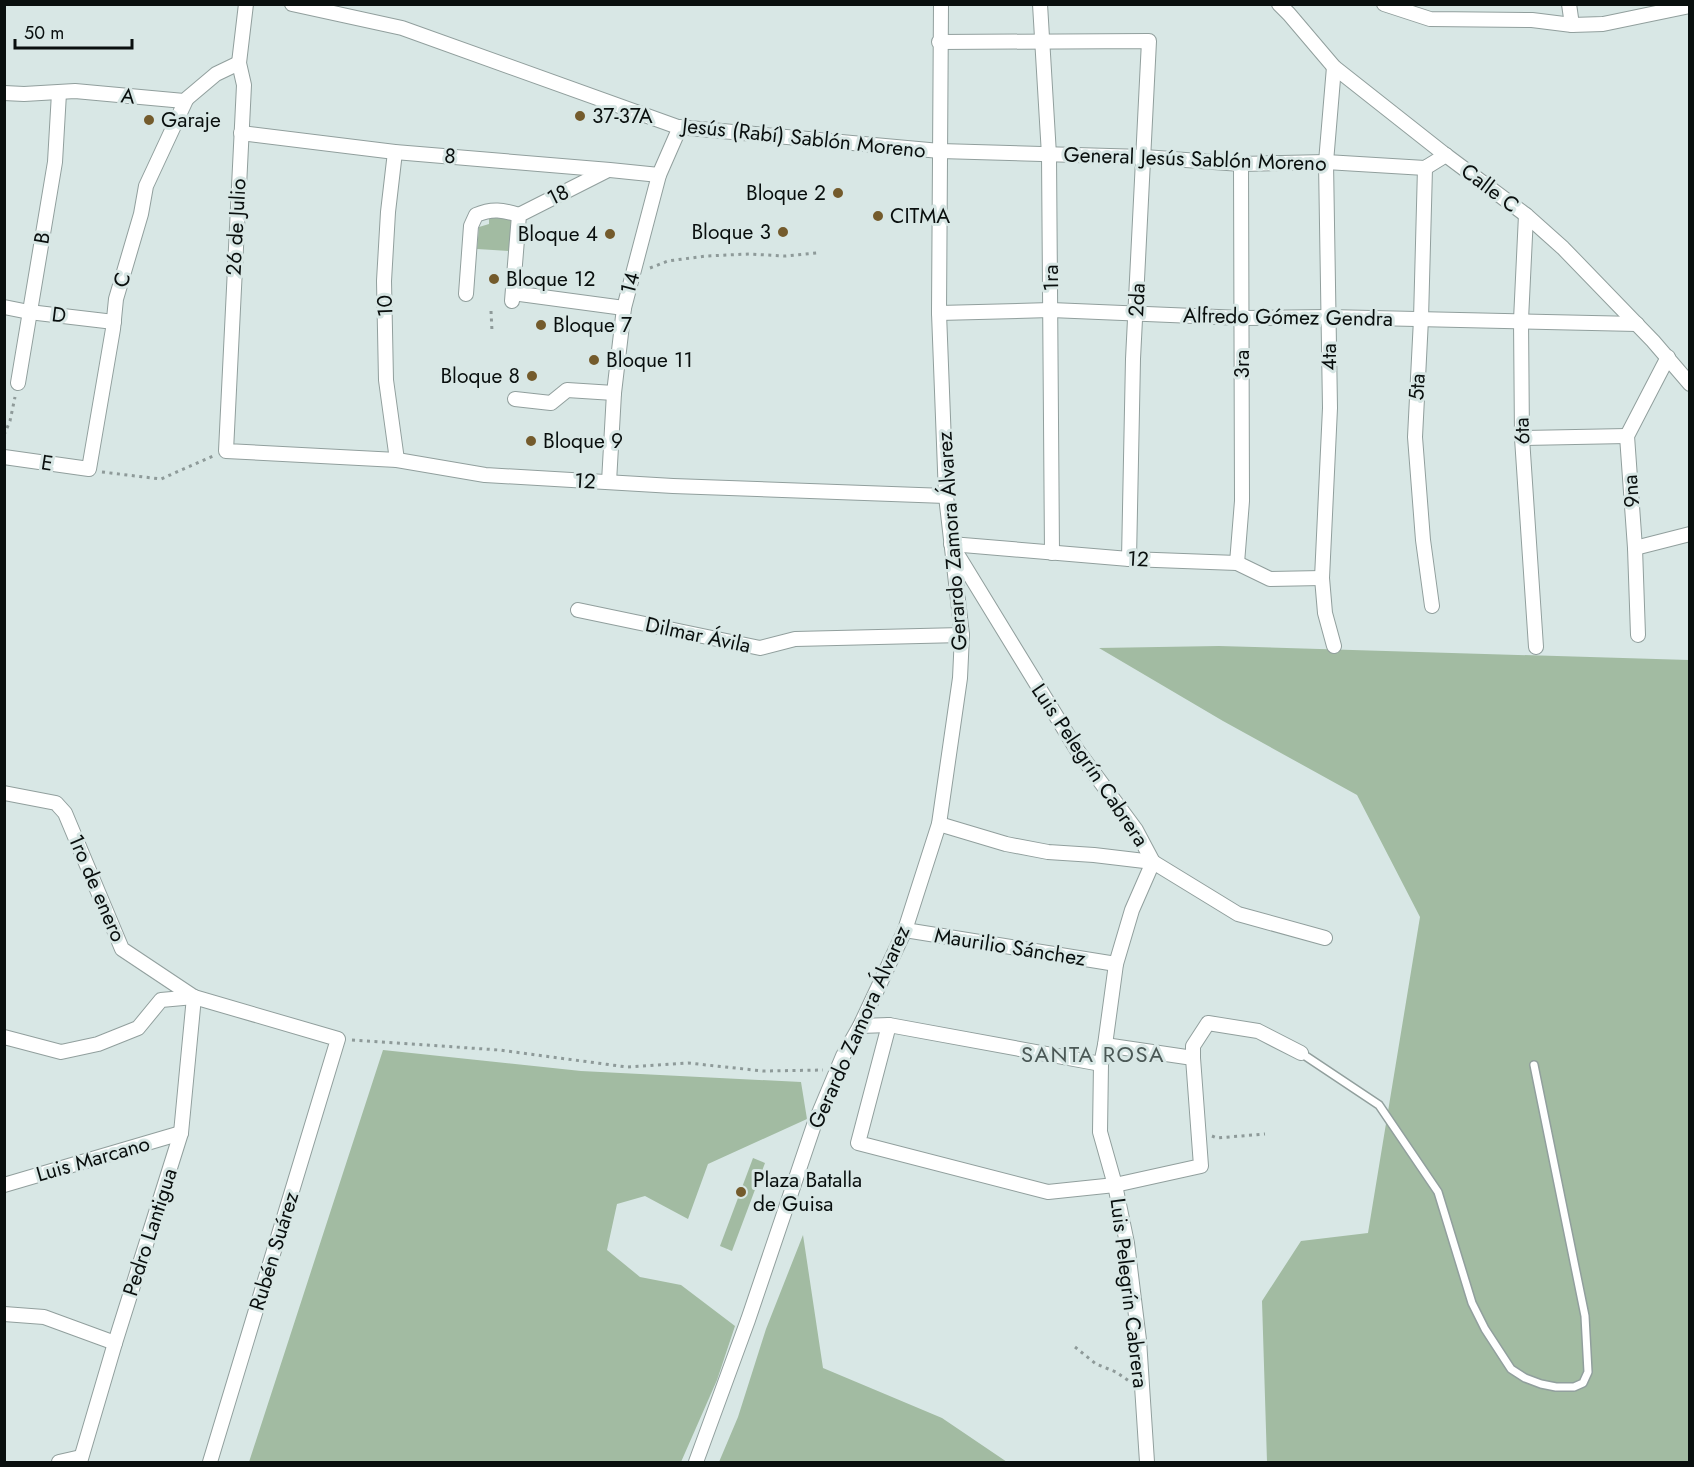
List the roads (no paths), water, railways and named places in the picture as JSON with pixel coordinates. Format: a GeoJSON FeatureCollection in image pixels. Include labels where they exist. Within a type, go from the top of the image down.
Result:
{"type":"FeatureCollection","features":[{"type":"Feature","properties":{"kind":"street","name":"26 de Julio"},"geometry":{"type":"LineString","coordinates":[[226,451],[244,85],[239,63],[246,4]]}},
{"type":"Feature","properties":{"kind":"street","name":"Jesús (Rabí) Sablón Moreno"},"geometry":{"type":"LineString","coordinates":[[292,4],[402,28],[680,127],[940,151]]}},
{"type":"Feature","properties":{"kind":"street","name":"Gerardo Zamora Álvarez"},"geometry":{"type":"LineString","coordinates":[[696,1462],[748,1320],[814,1125],[843,1056],[860,1026],[904,930],[939,824],[960,678],[962,635],[946,496],[939,313],[941,4]]}},
{"type":"Feature","properties":{"kind":"street","name":"1ra"},"geometry":{"type":"LineString","coordinates":[[1040,4],[1049,155],[1052,553]]}},
{"type":"Feature","properties":{"kind":"street","name":"Calle C"},"geometry":{"type":"LineString","coordinates":[[1279,4],[1334,67],[1526,215],[1563,248],[1668,357],[1689,384]]}},
{"type":"Feature","properties":{"kind":"street"},"geometry":{"type":"LineString","coordinates":[[1384,4],[1430,19],[1532,20],[1572,25],[1603,24],[1689,6]]}},
{"type":"Feature","properties":{"kind":"street"},"geometry":{"type":"LineString","coordinates":[[1569,4],[1572,25]]}},
{"type":"Feature","properties":{"kind":"street","name":"2da"},"geometry":{"type":"LineString","coordinates":[[1042,42],[1149,41],[1133,359],[1129,559]]}},
{"type":"Feature","properties":{"kind":"street"},"geometry":{"type":"LineString","coordinates":[[939,42],[1042,42]]}},
{"type":"Feature","properties":{"kind":"street"},"geometry":{"type":"LineString","coordinates":[[186,100],[216,74],[239,63]]}},
{"type":"Feature","properties":{"kind":"street","name":"4ta"},"geometry":{"type":"LineString","coordinates":[[1334,67],[1326,162],[1330,408],[1322,578],[1325,613],[1334,646]]}},
{"type":"Feature","properties":{"kind":"street","name":"A"},"geometry":{"type":"LineString","coordinates":[[4,93],[75,91],[159,100],[186,100]]}},
{"type":"Feature","properties":{"kind":"street","name":"B"},"geometry":{"type":"LineString","coordinates":[[18,383],[55,162],[59,93]]}},
{"type":"Feature","properties":{"kind":"street","name":"C"},"geometry":{"type":"LineString","coordinates":[[89,470],[116,299],[141,214],[146,186],[186,100]]}},
{"type":"Feature","properties":{"kind":"street","name":"14"},"geometry":{"type":"LineString","coordinates":[[609,482],[624,308],[659,175],[680,127]]}},
{"type":"Feature","properties":{"kind":"street","name":"8"},"geometry":{"type":"LineString","coordinates":[[241,133],[395,152],[659,175]]}},
{"type":"Feature","properties":{"kind":"street","name":"General Jesús Sablón Moreno"},"geometry":{"type":"LineString","coordinates":[[940,151],[1143,157],[1241,164],[1326,162],[1425,168]]}},
{"type":"Feature","properties":{"kind":"street","name":"10"},"geometry":{"type":"LineString","coordinates":[[395,152],[388,212],[384,280],[386,380],[397,460]]}},
{"type":"Feature","properties":{"kind":"street"},"geometry":{"type":"LineString","coordinates":[[1425,168],[1446,155]]}},
{"type":"Feature","properties":{"kind":"street","name":"3ra"},"geometry":{"type":"LineString","coordinates":[[1237,563],[1242,501],[1241,164]]}},
{"type":"Feature","properties":{"kind":"street","name":"5ta"},"geometry":{"type":"LineString","coordinates":[[1425,168],[1421,319],[1414,437],[1422,540],[1432,606]]}},
{"type":"Feature","properties":{"kind":"street","name":"18"},"geometry":{"type":"LineString","coordinates":[[519,215],[610,170]]}},
{"type":"Feature","properties":{"kind":"street"},"geometry":{"type":"LineString","coordinates":[[466,294],[471,226],[476,215],[488,210],[501,209],[519,215],[516,297],[624,308]]}},
{"type":"Feature","properties":{"kind":"street","name":"6ta"},"geometry":{"type":"LineString","coordinates":[[1526,215],[1521,320],[1522,438],[1536,647]]}},
{"type":"Feature","properties":{"kind":"street","name":"D"},"geometry":{"type":"LineString","coordinates":[[4,306],[29,312],[114,322]]}},
{"type":"Feature","properties":{"kind":"street","name":"Alfredo Gómez Gendra"},"geometry":{"type":"LineString","coordinates":[[939,313],[1051,310],[1242,318],[1328,317],[1637,324]]}},
{"type":"Feature","properties":{"kind":"street"},"geometry":{"type":"LineString","coordinates":[[1522,438],[1627,436],[1668,357]]}},
{"type":"Feature","properties":{"kind":"street"},"geometry":{"type":"LineString","coordinates":[[515,399],[551,403],[567,390],[615,393]]}},
{"type":"Feature","properties":{"kind":"street","name":"9na"},"geometry":{"type":"LineString","coordinates":[[1627,436],[1635,548],[1638,635]]}},
{"type":"Feature","properties":{"kind":"street","name":"12"},"geometry":{"type":"LineString","coordinates":[[226,451],[397,460],[485,476],[673,486],[946,496]]}},
{"type":"Feature","properties":{"kind":"street","name":"E"},"geometry":{"type":"LineString","coordinates":[[4,457],[89,470]]}},
{"type":"Feature","properties":{"kind":"street"},"geometry":{"type":"LineString","coordinates":[[1635,548],[1689,534]]}},
{"type":"Feature","properties":{"kind":"street","name":"12"},"geometry":{"type":"LineString","coordinates":[[951,544],[1129,559],[1237,563],[1270,579],[1322,578]]}},
{"type":"Feature","properties":{"kind":"street","name":"Luis Pelegrín Cabrera"},"geometry":{"type":"LineString","coordinates":[[951,544],[1077,750],[1136,830],[1153,862],[1132,910],[1116,964],[1101,1064],[1100,1132],[1115,1185],[1127,1243],[1139,1340],[1147,1462]]}},
{"type":"Feature","properties":{"kind":"street","name":"Dilmar Ávila"},"geometry":{"type":"LineString","coordinates":[[578,610],[760,648],[795,639],[962,635]]}},
{"type":"Feature","properties":{"kind":"street","name":"1ro de enero"},"geometry":{"type":"LineString","coordinates":[[4,793],[56,803],[65,813],[122,949],[194,997]]}},
{"type":"Feature","properties":{"kind":"street"},"geometry":{"type":"LineString","coordinates":[[939,824],[1006,844],[1048,852],[1153,862],[1238,914],[1324,938]]}},
{"type":"Feature","properties":{"kind":"street","name":"Maurilio Sánchez"},"geometry":{"type":"LineString","coordinates":[[904,930],[1116,964]]}},
{"type":"Feature","properties":{"kind":"street"},"geometry":{"type":"LineString","coordinates":[[4,1036],[61,1052],[99,1044],[138,1028],[160,1000],[194,997]]}},
{"type":"Feature","properties":{"kind":"street","name":"Rubén Suárez"},"geometry":{"type":"LineString","coordinates":[[194,997],[338,1039],[210,1462]]}},
{"type":"Feature","properties":{"kind":"street","name":"Pedro Lantigua"},"geometry":{"type":"LineString","coordinates":[[80,1460],[181,1133],[194,997]]}},
{"type":"Feature","properties":{"kind":"street"},"geometry":{"type":"LineString","coordinates":[[889,1025],[858,1143],[1048,1192],[1115,1185],[1201,1166],[1193,1046],[1208,1023],[1258,1031],[1301,1053]]}},
{"type":"Feature","properties":{"kind":"street"},"geometry":{"type":"LineString","coordinates":[[860,1026],[889,1025],[1101,1064]]}},
{"type":"Feature","properties":{"kind":"street"},"geometry":{"type":"LineString","coordinates":[[1105,1045],[1193,1058]]}},
{"type":"Feature","properties":{"kind":"street","name":"Luis Marcano"},"geometry":{"type":"LineString","coordinates":[[4,1185],[181,1133]]}},
{"type":"Feature","properties":{"kind":"street"},"geometry":{"type":"LineString","coordinates":[[4,1314],[44,1317],[115,1342]]}},
{"type":"Feature","properties":{"kind":"street"},"geometry":{"type":"LineString","coordinates":[[59,1462],[80,1460]]}},
{"type":"Feature","properties":{"kind":"lane"},"geometry":{"type":"LineString","coordinates":[[1301,1053],[1379,1105],[1432,1182],[1438,1192],[1472,1303],[1485,1329],[1511,1369],[1541,1384],[1574,1387],[1583,1383],[1588,1372],[1585,1316],[1534,1065]]}},
{"type":"Feature","properties":{"kind":"place","name":"37-37A"},"geometry":{"type":"Point","coordinates":[580,116]}},
{"type":"Feature","properties":{"kind":"place","name":"Garaje"},"geometry":{"type":"Point","coordinates":[149,120]}},
{"type":"Feature","properties":{"kind":"place","name":"Bloque 2"},"geometry":{"type":"Point","coordinates":[838,193]}},
{"type":"Feature","properties":{"kind":"place","name":"CITMA"},"geometry":{"type":"Point","coordinates":[878,216]}},
{"type":"Feature","properties":{"kind":"place","name":"Bloque 3"},"geometry":{"type":"Point","coordinates":[783,232]}},
{"type":"Feature","properties":{"kind":"place","name":"Bloque 4"},"geometry":{"type":"Point","coordinates":[610,234]}},
{"type":"Feature","properties":{"kind":"place","name":"Bloque 12"},"geometry":{"type":"Point","coordinates":[494,279]}},
{"type":"Feature","properties":{"kind":"place","name":"Bloque 7"},"geometry":{"type":"Point","coordinates":[541,325]}},
{"type":"Feature","properties":{"kind":"place","name":"Bloque 11"},"geometry":{"type":"Point","coordinates":[594,360]}},
{"type":"Feature","properties":{"kind":"place","name":"Bloque 8"},"geometry":{"type":"Point","coordinates":[532,376]}},
{"type":"Feature","properties":{"kind":"place","name":"Bloque 9"},"geometry":{"type":"Point","coordinates":[531,441]}},
{"type":"Feature","properties":{"kind":"place","name":"Plaza Batalla de Guisa"},"geometry":{"type":"Point","coordinates":[741,1192]}},
{"type":"Feature","properties":{"kind":"district","name":"SANTA ROSA"},"geometry":{"type":"Point","coordinates":[1093,1054]}}]}
